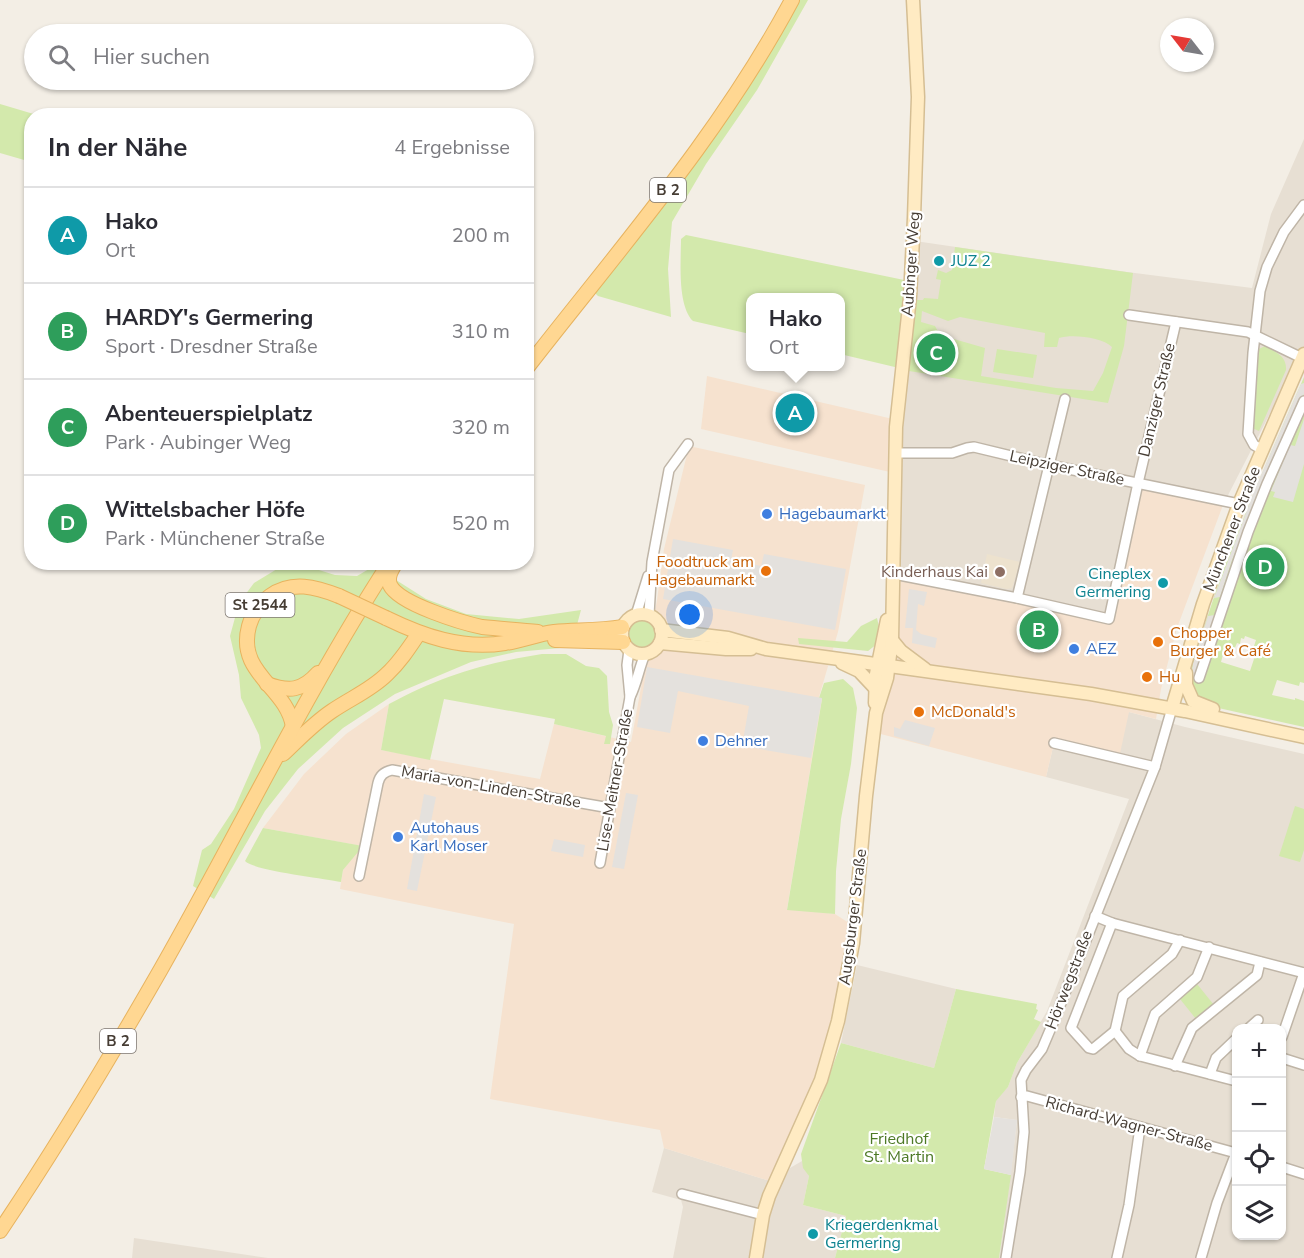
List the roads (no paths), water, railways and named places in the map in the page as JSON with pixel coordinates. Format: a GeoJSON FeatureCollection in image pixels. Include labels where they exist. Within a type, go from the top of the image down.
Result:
{"type":"FeatureCollection","features":[{"type":"Feature","properties":{"kind":"main road","name":"B 2"},"geometry":{"type":"LineString","coordinates":[[534,359],[659,202],[704,141],[767,45],[792,0]]}},
{"type":"Feature","properties":{"kind":"main road","name":"B 2"},"geometry":{"type":"LineString","coordinates":[[0,1231],[81,1104],[155,978],[324,671],[385,570]]}},
{"type":"Feature","properties":{"kind":"main road"},"geometry":{"type":"LineString","coordinates":[[391,570],[389,573],[391,586],[398,594],[431,611],[481,626],[552,633]]}},
{"type":"Feature","properties":{"kind":"main road","name":"St 2544"},"geometry":{"type":"LineString","coordinates":[[267,684],[255,670],[247,642],[251,621],[262,603],[280,591],[301,586],[317,587],[419,633],[451,642],[479,645],[552,633],[602,631],[622,627]]}},
{"type":"Feature","properties":{"kind":"main road"},"geometry":{"type":"LineString","coordinates":[[273,764],[319,721],[371,688],[387,675],[419,633]]}},
{"type":"Feature","properties":{"kind":"main road","name":"St 2544"},"geometry":{"type":"LineString","coordinates":[[526,639],[626,646]]}},
{"type":"Feature","properties":{"kind":"main road"},"geometry":{"type":"LineString","coordinates":[[267,684],[283,689],[299,688],[307,684],[317,673],[324,671]]}},
{"type":"Feature","properties":{"kind":"main road"},"geometry":{"type":"LineString","coordinates":[[267,684],[289,711],[293,727]]}},
{"type":"Feature","properties":{"kind":"street","name":"Aubinger Weg"},"geometry":{"type":"LineString","coordinates":[[883,664],[894,574],[896,427],[910,297],[914,218],[918,97],[913,0]]}},
{"type":"Feature","properties":{"kind":"street"},"geometry":{"type":"LineString","coordinates":[[1263,450],[1254,445],[1248,434],[1260,291],[1267,267],[1284,232],[1304,205]]}},
{"type":"Feature","properties":{"kind":"street"},"geometry":{"type":"LineString","coordinates":[[1129,315],[1248,332],[1303,357]]}},
{"type":"Feature","properties":{"kind":"street","name":"Danziger Straße"},"geometry":{"type":"LineString","coordinates":[[1017,598],[1109,619],[1176,322]]}},
{"type":"Feature","properties":{"kind":"street","name":"Münchener Straße"},"geometry":{"type":"LineString","coordinates":[[1172,708],[1203,604],[1239,504],[1303,357]]}},
{"type":"Feature","properties":{"kind":"street"},"geometry":{"type":"LineString","coordinates":[[894,574],[1017,598],[1065,399]]}},
{"type":"Feature","properties":{"kind":"street","name":"Münchener Straße"},"geometry":{"type":"LineString","coordinates":[[1199,678],[1261,498],[1304,401]]}},
{"type":"Feature","properties":{"kind":"street"},"geometry":{"type":"LineString","coordinates":[[636,615],[652,562],[669,470],[688,444]]}},
{"type":"Feature","properties":{"kind":"street","name":"Leipziger Straße"},"geometry":{"type":"LineString","coordinates":[[895,453],[952,453],[970,447],[1239,504]]}},
{"type":"Feature","properties":{"kind":"street"},"geometry":{"type":"LineString","coordinates":[[649,615],[652,562]]}},
{"type":"Feature","properties":{"kind":"street","name":"Aubinger Weg"},"geometry":{"type":"LineString","coordinates":[[883,664],[892,640],[892,599]]}},
{"type":"Feature","properties":{"kind":"street"},"geometry":{"type":"LineString","coordinates":[[626,646],[622,627],[636,615],[649,615],[657,620],[660,636],[652,651],[645,654]]}},
{"type":"Feature","properties":{"kind":"street"},"geometry":{"type":"LineString","coordinates":[[660,636],[726,649],[766,649],[1091,694],[1172,708],[1298,736]]}},
{"type":"Feature","properties":{"kind":"street"},"geometry":{"type":"LineString","coordinates":[[892,640],[901,651],[927,670]]}},
{"type":"Feature","properties":{"kind":"street","name":"St 2544"},"geometry":{"type":"LineString","coordinates":[[626,646],[636,653],[645,654]]}},
{"type":"Feature","properties":{"kind":"street","name":"Lise-Meitner-Straße"},"geometry":{"type":"LineString","coordinates":[[600,863],[630,697],[626,646]]}},
{"type":"Feature","properties":{"kind":"street","name":"Lise-Meitner-Straße"},"geometry":{"type":"LineString","coordinates":[[630,697],[637,683],[639,668],[645,654]]}},
{"type":"Feature","properties":{"kind":"street"},"geometry":{"type":"LineString","coordinates":[[1186,657],[1186,685],[1193,701],[1204,707],[1283,725],[1298,736]]}},
{"type":"Feature","properties":{"kind":"street"},"geometry":{"type":"LineString","coordinates":[[832,658],[859,671],[874,687]]}},
{"type":"Feature","properties":{"kind":"street","name":"Augsburger Straße"},"geometry":{"type":"LineString","coordinates":[[876,713],[874,687],[883,664]]}},
{"type":"Feature","properties":{"kind":"street","name":"Augsburger Straße"},"geometry":{"type":"LineString","coordinates":[[756,1258],[763,1215],[769,1196],[821,1080],[838,1022],[853,943],[866,796],[883,664]]}},
{"type":"Feature","properties":{"kind":"street","name":"Hörwegstraße"},"geometry":{"type":"LineString","coordinates":[[1006,1258],[1023,1139],[1022,1077],[1042,1049],[1155,767],[1172,708]]}},
{"type":"Feature","properties":{"kind":"street"},"geometry":{"type":"LineString","coordinates":[[1054,743],[1155,767]]}},
{"type":"Feature","properties":{"kind":"street","name":"Maria-von-Linden-Straße"},"geometry":{"type":"LineString","coordinates":[[359,876],[378,783],[383,773],[392,770],[610,808]]}},
{"type":"Feature","properties":{"kind":"street"},"geometry":{"type":"LineString","coordinates":[[1095,916],[1112,923],[1304,973],[1286,1024]]}},
{"type":"Feature","properties":{"kind":"street"},"geometry":{"type":"LineString","coordinates":[[1112,923],[1071,1026],[1089,1048],[1093,1049],[1115,1031],[1123,996],[1174,952],[1180,940]]}},
{"type":"Feature","properties":{"kind":"street"},"geometry":{"type":"LineString","coordinates":[[1140,1056],[1155,1014],[1197,977],[1209,947]]}},
{"type":"Feature","properties":{"kind":"street"},"geometry":{"type":"LineString","coordinates":[[1175,1065],[1192,1028],[1257,975],[1260,962]]}},
{"type":"Feature","properties":{"kind":"street"},"geometry":{"type":"LineString","coordinates":[[1254,1024],[1258,1020]]}},
{"type":"Feature","properties":{"kind":"street"},"geometry":{"type":"LineString","coordinates":[[1115,1031],[1129,1049],[1140,1056],[1232,1081]]}},
{"type":"Feature","properties":{"kind":"street"},"geometry":{"type":"LineString","coordinates":[[1210,1074],[1216,1058],[1232,1044]]}},
{"type":"Feature","properties":{"kind":"street"},"geometry":{"type":"LineString","coordinates":[[1286,1060],[1304,1065]]}},
{"type":"Feature","properties":{"kind":"street","name":"Richard-Wagner-Straße"},"geometry":{"type":"LineString","coordinates":[[1021,1097],[1027,1096],[1232,1152]]}},
{"type":"Feature","properties":{"kind":"street"},"geometry":{"type":"LineString","coordinates":[[1117,1258],[1140,1126]]}},
{"type":"Feature","properties":{"kind":"street"},"geometry":{"type":"LineString","coordinates":[[1201,1258],[1217,1203],[1232,1164]]}},
{"type":"Feature","properties":{"kind":"street"},"geometry":{"type":"LineString","coordinates":[[1286,1169],[1304,1174]]}},
{"type":"Feature","properties":{"kind":"street"},"geometry":{"type":"LineString","coordinates":[[682,1194],[763,1215]]}},
{"type":"Feature","properties":{"kind":"place","name":"JUZ 2"},"geometry":{"type":"Point","coordinates":[939,261]}},
{"type":"Feature","properties":{"kind":"place","name":"Abenteuerspielplatz"},"geometry":{"type":"Point","coordinates":[936,353]}},
{"type":"Feature","properties":{"kind":"place","name":"Hako"},"geometry":{"type":"Point","coordinates":[795,413]}},
{"type":"Feature","properties":{"kind":"place","name":"Hagebaumarkt"},"geometry":{"type":"Point","coordinates":[767,514]}},
{"type":"Feature","properties":{"kind":"place","name":"Wittelsbacher Höfe"},"geometry":{"type":"Point","coordinates":[1265,567]}},
{"type":"Feature","properties":{"kind":"place","name":"Foodtruck am Hagebaumarkt"},"geometry":{"type":"Point","coordinates":[766,571]}},
{"type":"Feature","properties":{"kind":"place","name":"Kinderhaus Kai"},"geometry":{"type":"Point","coordinates":[1000,572]}},
{"type":"Feature","properties":{"kind":"place","name":"Cineplex Germering"},"geometry":{"type":"Point","coordinates":[1163,583]}},
{"type":"Feature","properties":{"kind":"place","name":"HARDY's Germering"},"geometry":{"type":"Point","coordinates":[1039,630]}},
{"type":"Feature","properties":{"kind":"place","name":"Chopper Burger & Café"},"geometry":{"type":"Point","coordinates":[1158,642]}},
{"type":"Feature","properties":{"kind":"place","name":"AEZ"},"geometry":{"type":"Point","coordinates":[1074,649]}},
{"type":"Feature","properties":{"kind":"place","name":"Hu"},"geometry":{"type":"Point","coordinates":[1147,677]}},
{"type":"Feature","properties":{"kind":"place","name":"McDonald's"},"geometry":{"type":"Point","coordinates":[919,712]}},
{"type":"Feature","properties":{"kind":"place","name":"Dehner"},"geometry":{"type":"Point","coordinates":[703,741]}},
{"type":"Feature","properties":{"kind":"place","name":"Autohaus Karl Moser"},"geometry":{"type":"Point","coordinates":[398,837]}},
{"type":"Feature","properties":{"kind":"place","name":"Kriegerdenkmal Germering"},"geometry":{"type":"Point","coordinates":[813,1234]}},
{"type":"Feature","properties":{"kind":"park label","name":"Friedhof St. Martin"},"geometry":{"type":"Point","coordinates":[899,1148]}}]}
